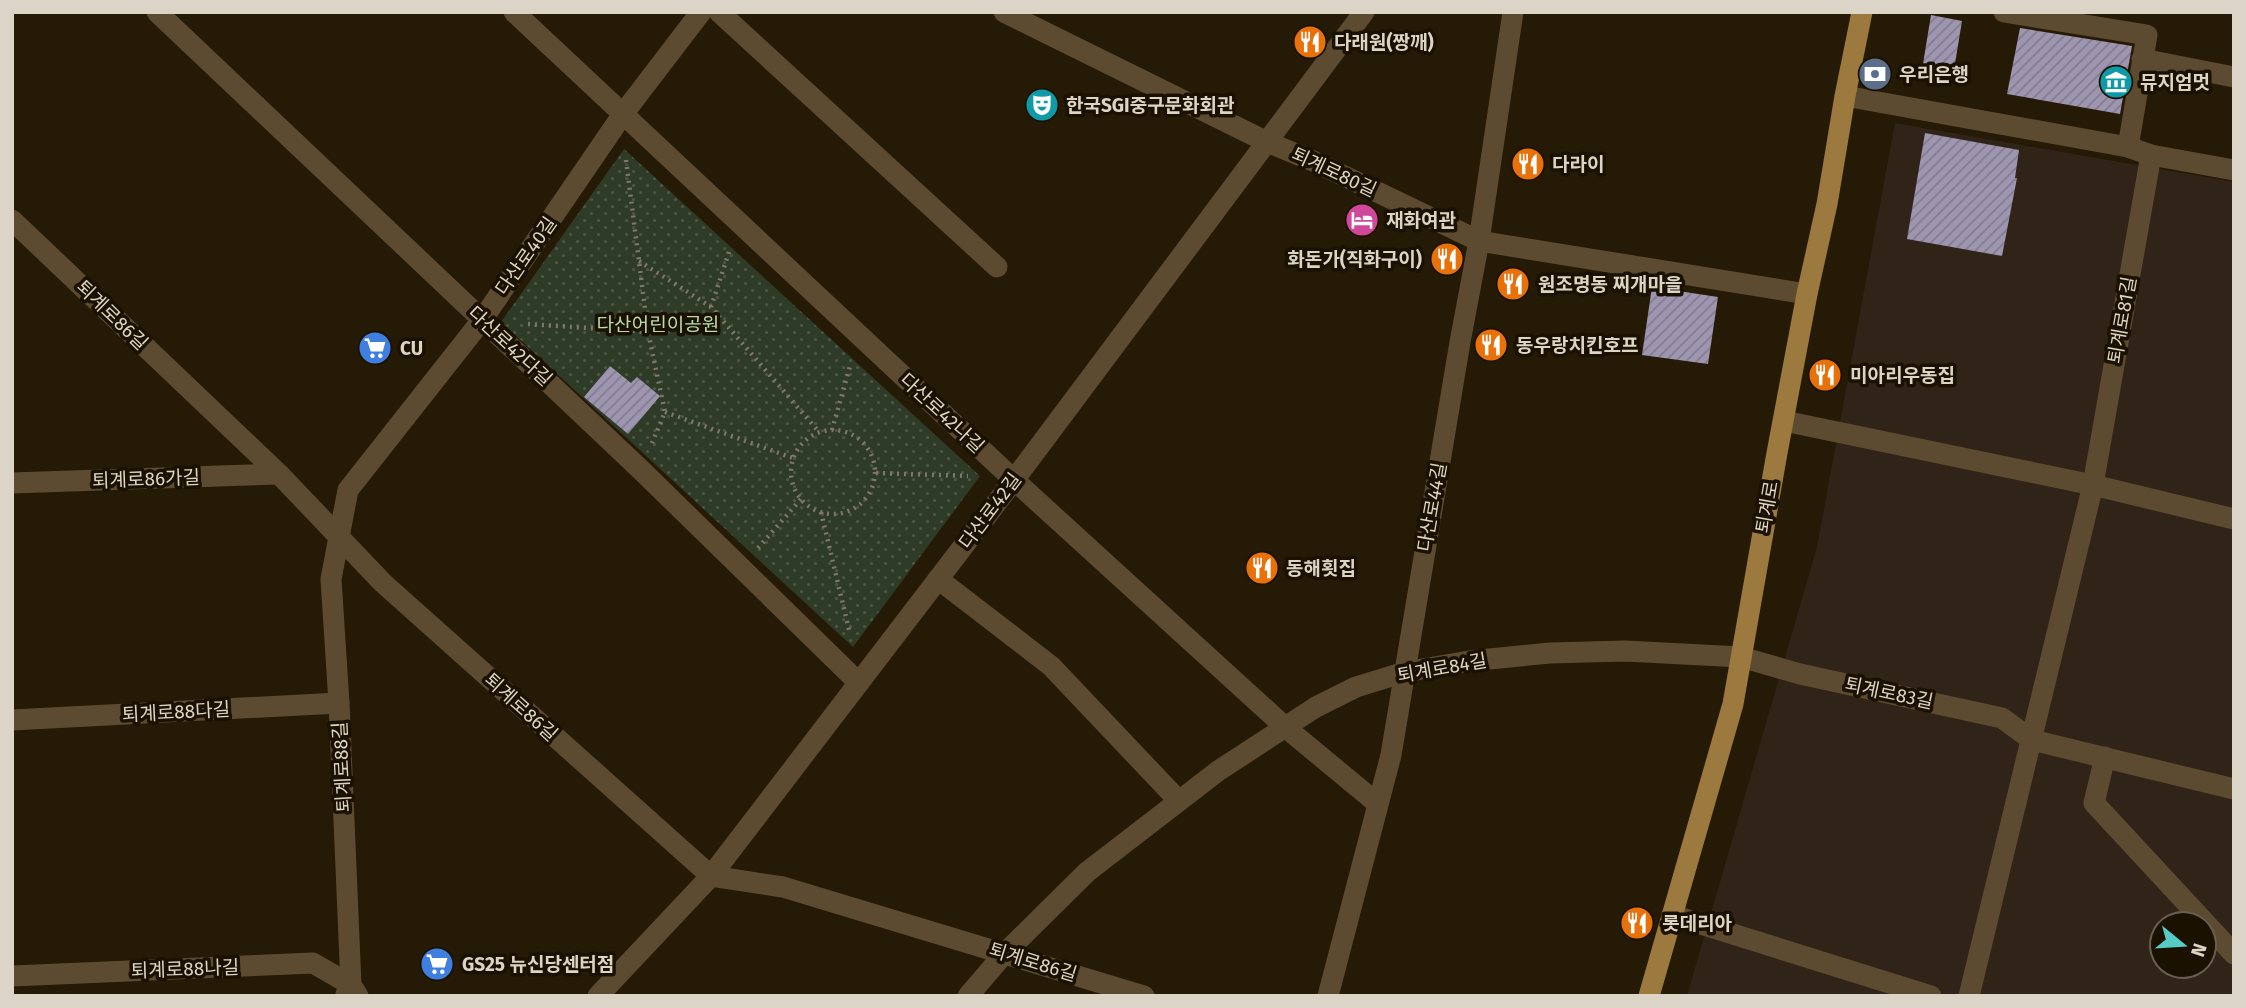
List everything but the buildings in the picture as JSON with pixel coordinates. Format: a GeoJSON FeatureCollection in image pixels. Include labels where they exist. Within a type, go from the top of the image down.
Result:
{"type":"FeatureCollection","features":[{"type":"Feature","properties":{"kind":"main road","name":"퇴계로"},"geometry":{"type":"LineString","coordinates":[[1649,996],[1732,704],[1862,12]]}},
{"type":"Feature","properties":{"kind":"street","name":"다산로42다길"},"geometry":{"type":"LineString","coordinates":[[157,12],[640,469],[859,683]]}},
{"type":"Feature","properties":{"kind":"street","name":"다산로42나길"},"geometry":{"type":"LineString","coordinates":[[514,12],[1014,480],[1285,727],[1378,804]]}},
{"type":"Feature","properties":{"kind":"street","name":"다산로40길"},"geometry":{"type":"LineString","coordinates":[[338,537],[348,490],[482,320],[623,114],[701,12]]}},
{"type":"Feature","properties":{"kind":"street"},"geometry":{"type":"LineString","coordinates":[[719,12],[997,267]]}},
{"type":"Feature","properties":{"kind":"street","name":"퇴계로80길"},"geometry":{"type":"LineString","coordinates":[[1004,12],[1267,142],[1479,241],[1807,294]]}},
{"type":"Feature","properties":{"kind":"street","name":"다산로42길"},"geometry":{"type":"LineString","coordinates":[[598,996],[711,876],[1014,480],[1364,12]]}},
{"type":"Feature","properties":{"kind":"street","name":"다산로44길"},"geometry":{"type":"LineString","coordinates":[[1328,996],[1391,755],[1479,241],[1513,12]]}},
{"type":"Feature","properties":{"kind":"street"},"geometry":{"type":"LineString","coordinates":[[2004,12],[2147,36],[2128,147]]}},
{"type":"Feature","properties":{"kind":"street"},"geometry":{"type":"LineString","coordinates":[[2142,59],[2234,77]]}},
{"type":"Feature","properties":{"kind":"street"},"geometry":{"type":"LineString","coordinates":[[1845,96],[2128,147],[2151,155],[2234,170]]}},
{"type":"Feature","properties":{"kind":"street","name":"퇴계로81길"},"geometry":{"type":"LineString","coordinates":[[2032,740],[2093,485],[2151,155]]}},
{"type":"Feature","properties":{"kind":"street","name":"퇴계로86길"},"geometry":{"type":"LineString","coordinates":[[12,220],[279,474],[383,583],[711,876],[783,887],[1144,996]]}},
{"type":"Feature","properties":{"kind":"street"},"geometry":{"type":"LineString","coordinates":[[1784,421],[2093,485],[2234,519]]}},
{"type":"Feature","properties":{"kind":"street","name":"퇴계로86가길"},"geometry":{"type":"LineString","coordinates":[[12,483],[279,474]]}},
{"type":"Feature","properties":{"kind":"street","name":"퇴계로88길"},"geometry":{"type":"LineString","coordinates":[[338,537],[331,579],[351,992]]}},
{"type":"Feature","properties":{"kind":"street"},"geometry":{"type":"LineString","coordinates":[[938,579],[1051,666],[1179,801]]}},
{"type":"Feature","properties":{"kind":"street","name":"퇴계로84길"},"geometry":{"type":"LineString","coordinates":[[968,996],[1004,954],[1087,872],[1218,771],[1316,707],[1356,687],[1405,672],[1469,661],[1550,653],[1625,651],[1741,657]]}},
{"type":"Feature","properties":{"kind":"street","name":"퇴계로83길"},"geometry":{"type":"LineString","coordinates":[[1741,657],[1800,674],[2002,718],[2032,740],[2234,789]]}},
{"type":"Feature","properties":{"kind":"street","name":"퇴계로88다길"},"geometry":{"type":"LineString","coordinates":[[12,720],[339,703]]}},
{"type":"Feature","properties":{"kind":"street"},"geometry":{"type":"LineString","coordinates":[[1969,996],[2032,740]]}},
{"type":"Feature","properties":{"kind":"street"},"geometry":{"type":"LineString","coordinates":[[2105,757],[2094,803],[2234,954]]}},
{"type":"Feature","properties":{"kind":"street"},"geometry":{"type":"LineString","coordinates":[[1672,915],[1931,996]]}},
{"type":"Feature","properties":{"kind":"street","name":"퇴계로88나길"},"geometry":{"type":"LineString","coordinates":[[12,976],[313,963],[351,992]]}},
{"type":"Feature","properties":{"kind":"path"},"geometry":{"type":"LineString","coordinates":[[623,114],[624,149],[649,332],[665,412],[640,469]]}},
{"type":"Feature","properties":{"kind":"path"},"geometry":{"type":"LineString","coordinates":[[711,307],[739,223]]}},
{"type":"Feature","properties":{"kind":"path"},"geometry":{"type":"LineString","coordinates":[[639,261],[711,307],[819,432]]}},
{"type":"Feature","properties":{"kind":"path"},"geometry":{"type":"LineString","coordinates":[[527,324],[649,332]]}},
{"type":"Feature","properties":{"kind":"path"},"geometry":{"type":"LineString","coordinates":[[832,430],[858,334]]}},
{"type":"Feature","properties":{"kind":"path"},"geometry":{"type":"LineString","coordinates":[[665,412],[793,458]]}},
{"type":"Feature","properties":{"kind":"path"},"geometry":{"type":"LineString","coordinates":[[832,430],[846,431],[868,447],[874,459],[876,473],[873,487],[866,499],[856,508],[828,514],[815,510],[801,499],[795,491],[791,477],[793,458],[806,439],[819,432],[832,430]]}},
{"type":"Feature","properties":{"kind":"path"},"geometry":{"type":"LineString","coordinates":[[876,473],[1014,480]]}},
{"type":"Feature","properties":{"kind":"path"},"geometry":{"type":"LineString","coordinates":[[737,566],[752,554],[801,499]]}},
{"type":"Feature","properties":{"kind":"path"},"geometry":{"type":"LineString","coordinates":[[821,512],[859,683]]}},
{"type":"Feature","properties":{"kind":"shaded area"},"geometry":{"type":"Polygon","coordinates":[[[1895,123],[2234,182],[2234,996],[1687,996],[1817,547],[1895,123]]]}},
{"type":"Feature","properties":{"kind":"green space","name":"다산어린이공원"},"geometry":{"type":"Polygon","coordinates":[[[624,149],[980,476],[853,647],[501,322],[624,149]]]}},
{"type":"Feature","properties":{"kind":"place","name":"다래원(짱깨)"},"geometry":{"type":"Point","coordinates":[1310,42]}},
{"type":"Feature","properties":{"kind":"place","name":"우리은행"},"geometry":{"type":"Point","coordinates":[1875,74]}},
{"type":"Feature","properties":{"kind":"place","name":"뮤지엄멋"},"geometry":{"type":"Point","coordinates":[2116,82]}},
{"type":"Feature","properties":{"kind":"place","name":"한국SGI중구문화회관"},"geometry":{"type":"Point","coordinates":[1042,105]}},
{"type":"Feature","properties":{"kind":"place","name":"다라이"},"geometry":{"type":"Point","coordinates":[1528,164]}},
{"type":"Feature","properties":{"kind":"place","name":"재화여관"},"geometry":{"type":"Point","coordinates":[1362,220]}},
{"type":"Feature","properties":{"kind":"place","name":"화돈가(직화구이)"},"geometry":{"type":"Point","coordinates":[1447,259]}},
{"type":"Feature","properties":{"kind":"place","name":"원조명동 찌개마을"},"geometry":{"type":"Point","coordinates":[1513,284]}},
{"type":"Feature","properties":{"kind":"place","name":"동우랑치킨호프"},"geometry":{"type":"Point","coordinates":[1491,345]}},
{"type":"Feature","properties":{"kind":"place","name":"CU"},"geometry":{"type":"Point","coordinates":[375,348]}},
{"type":"Feature","properties":{"kind":"place","name":"미아리우동집"},"geometry":{"type":"Point","coordinates":[1825,375]}},
{"type":"Feature","properties":{"kind":"place","name":"동해횟집"},"geometry":{"type":"Point","coordinates":[1262,568]}},
{"type":"Feature","properties":{"kind":"place","name":"롯데리아"},"geometry":{"type":"Point","coordinates":[1637,923]}},
{"type":"Feature","properties":{"kind":"place","name":"GS25 뉴신당센터점"},"geometry":{"type":"Point","coordinates":[437,964]}}]}
